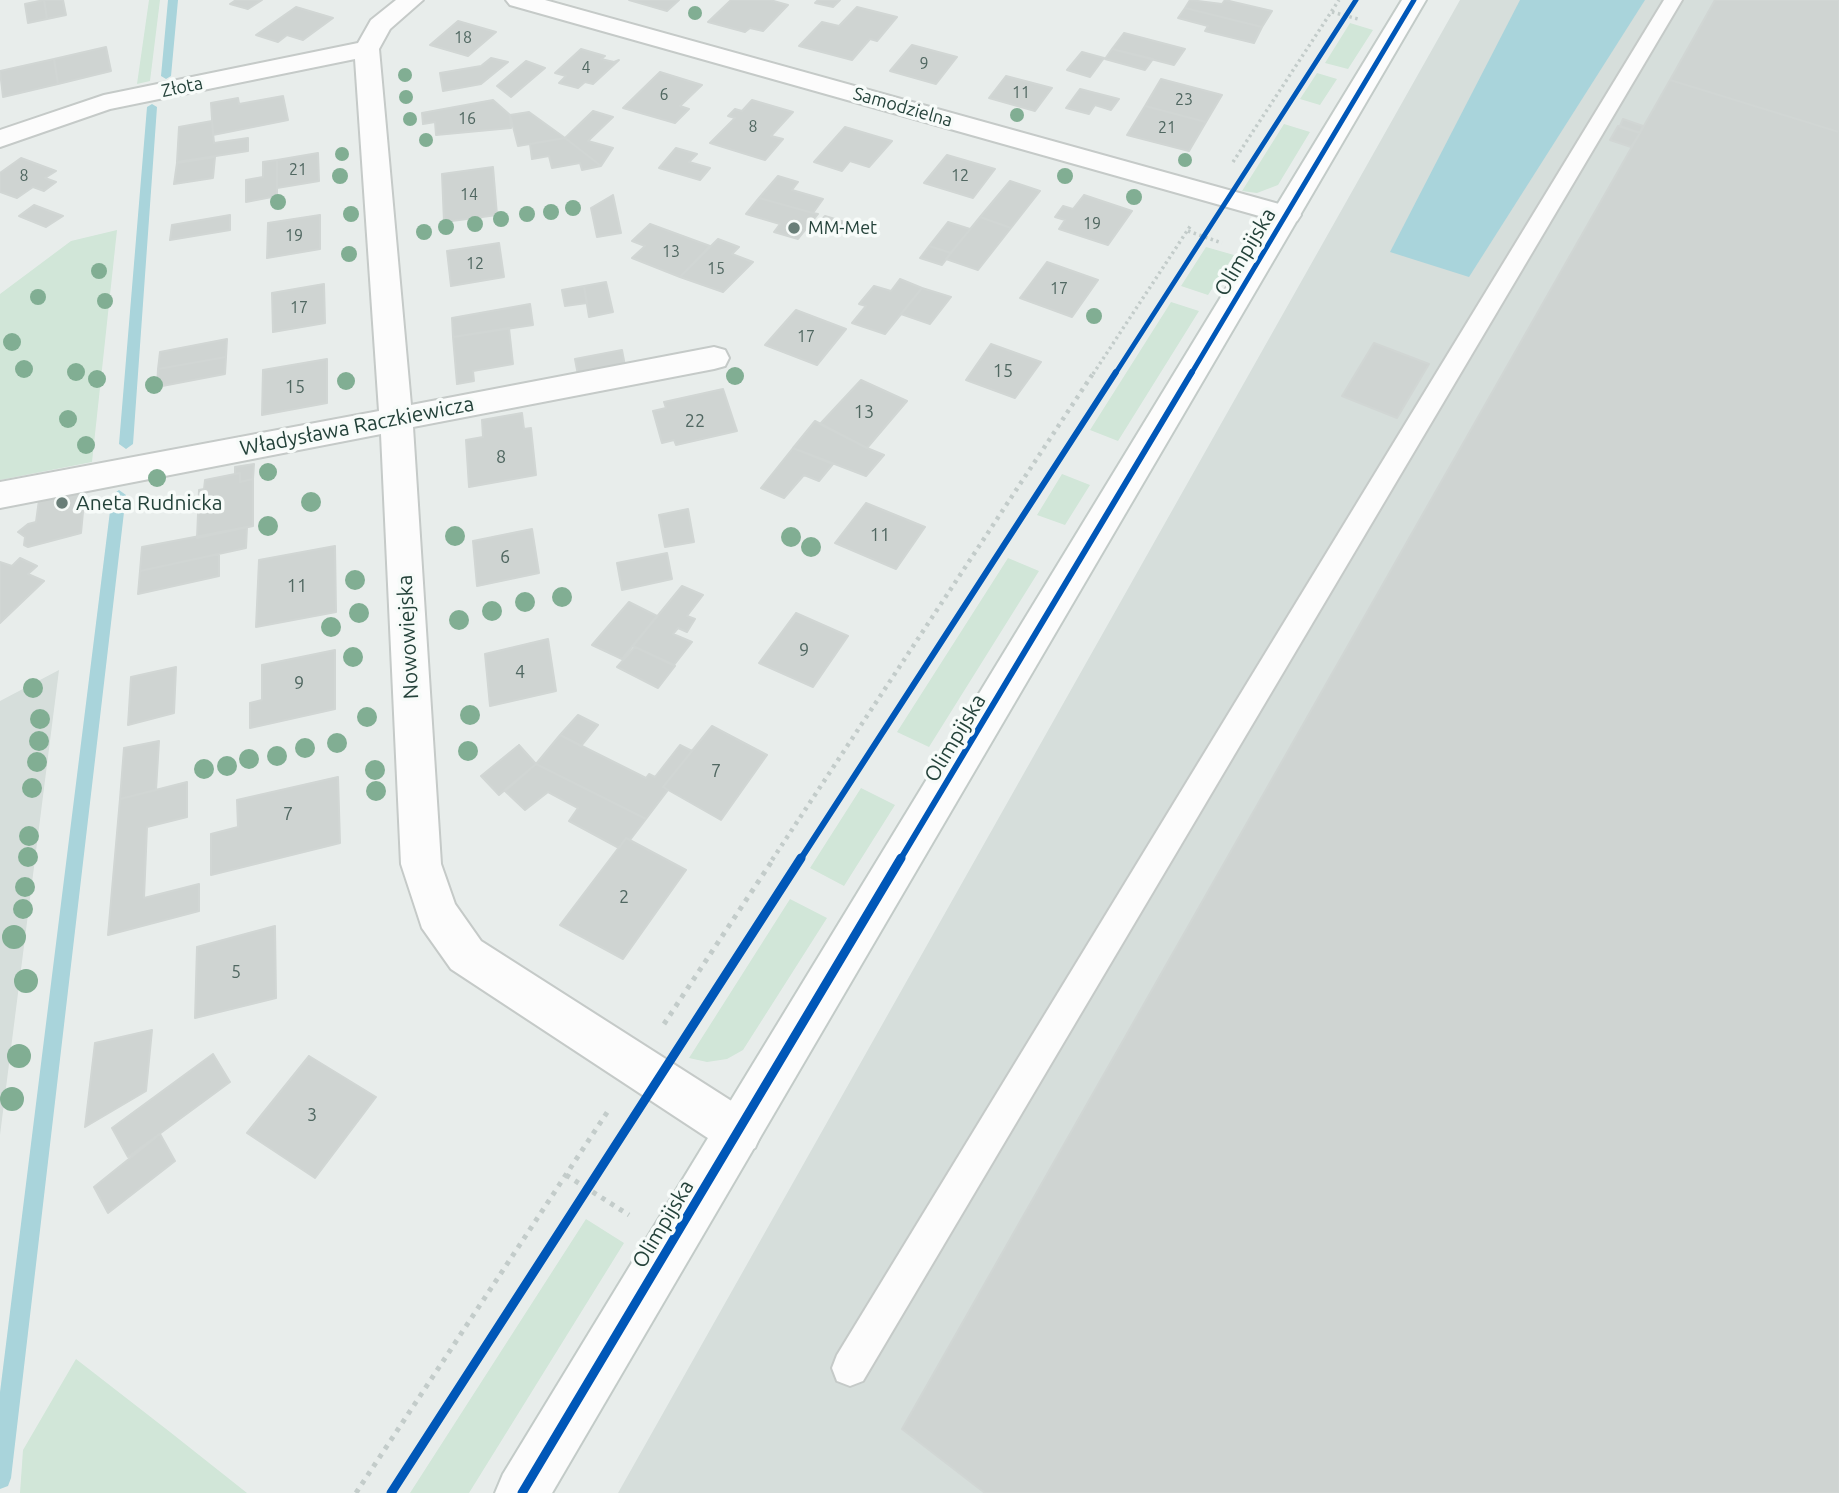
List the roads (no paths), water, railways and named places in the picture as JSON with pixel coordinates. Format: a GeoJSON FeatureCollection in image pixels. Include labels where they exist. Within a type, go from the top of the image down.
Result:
{"type":"FeatureCollection","features":[{"type":"Feature","properties":{"kind":"street"},"geometry":{"type":"LineString","coordinates":[[367,49],[380,25],[411,0]]}},
{"type":"Feature","properties":{"kind":"street","name":"Samodzielna"},"geometry":{"type":"LineString","coordinates":[[518,0],[1287,215]]}},
{"type":"Feature","properties":{"kind":"street","name":"Olimpijska"},"geometry":{"type":"LineString","coordinates":[[522,1493],[1415,0]]}},
{"type":"Feature","properties":{"kind":"street","name":"Złota"},"geometry":{"type":"LineString","coordinates":[[0,139],[104,103],[367,49]]}},
{"type":"Feature","properties":{"kind":"street","name":"Nowowiejska"},"geometry":{"type":"LineString","coordinates":[[367,49],[396,418],[421,864],[437,914],[466,955],[636,1068],[740,1132]]}},
{"type":"Feature","properties":{"kind":"street","name":"Władysława Raczkiewicza"},"geometry":{"type":"LineString","coordinates":[[0,495],[714,358]]}},
{"type":"Feature","properties":{"kind":"lane"},"geometry":{"type":"LineString","coordinates":[[850,1368],[1673,0]]}},
{"type":"Feature","properties":{"kind":"water"},"geometry":{"type":"Polygon","coordinates":[[[1520,0],[1645,0],[1469,277],[1390,252],[1520,0]]]}},
{"type":"Feature","properties":{"kind":"waterway"},"geometry":{"type":"LineString","coordinates":[[166,76],[173,0]]}},
{"type":"Feature","properties":{"kind":"waterway"},"geometry":{"type":"LineString","coordinates":[[126,444],[152,107]]}},
{"type":"Feature","properties":{"kind":"waterway"},"geometry":{"type":"LineString","coordinates":[[0,1478],[119,495]]}},
{"type":"Feature","properties":{"kind":"place","name":"MM-Met"},"geometry":{"type":"Point","coordinates":[794,228]}},
{"type":"Feature","properties":{"kind":"place","name":"Aneta Rudnicka"},"geometry":{"type":"Point","coordinates":[62,503]}}]}
